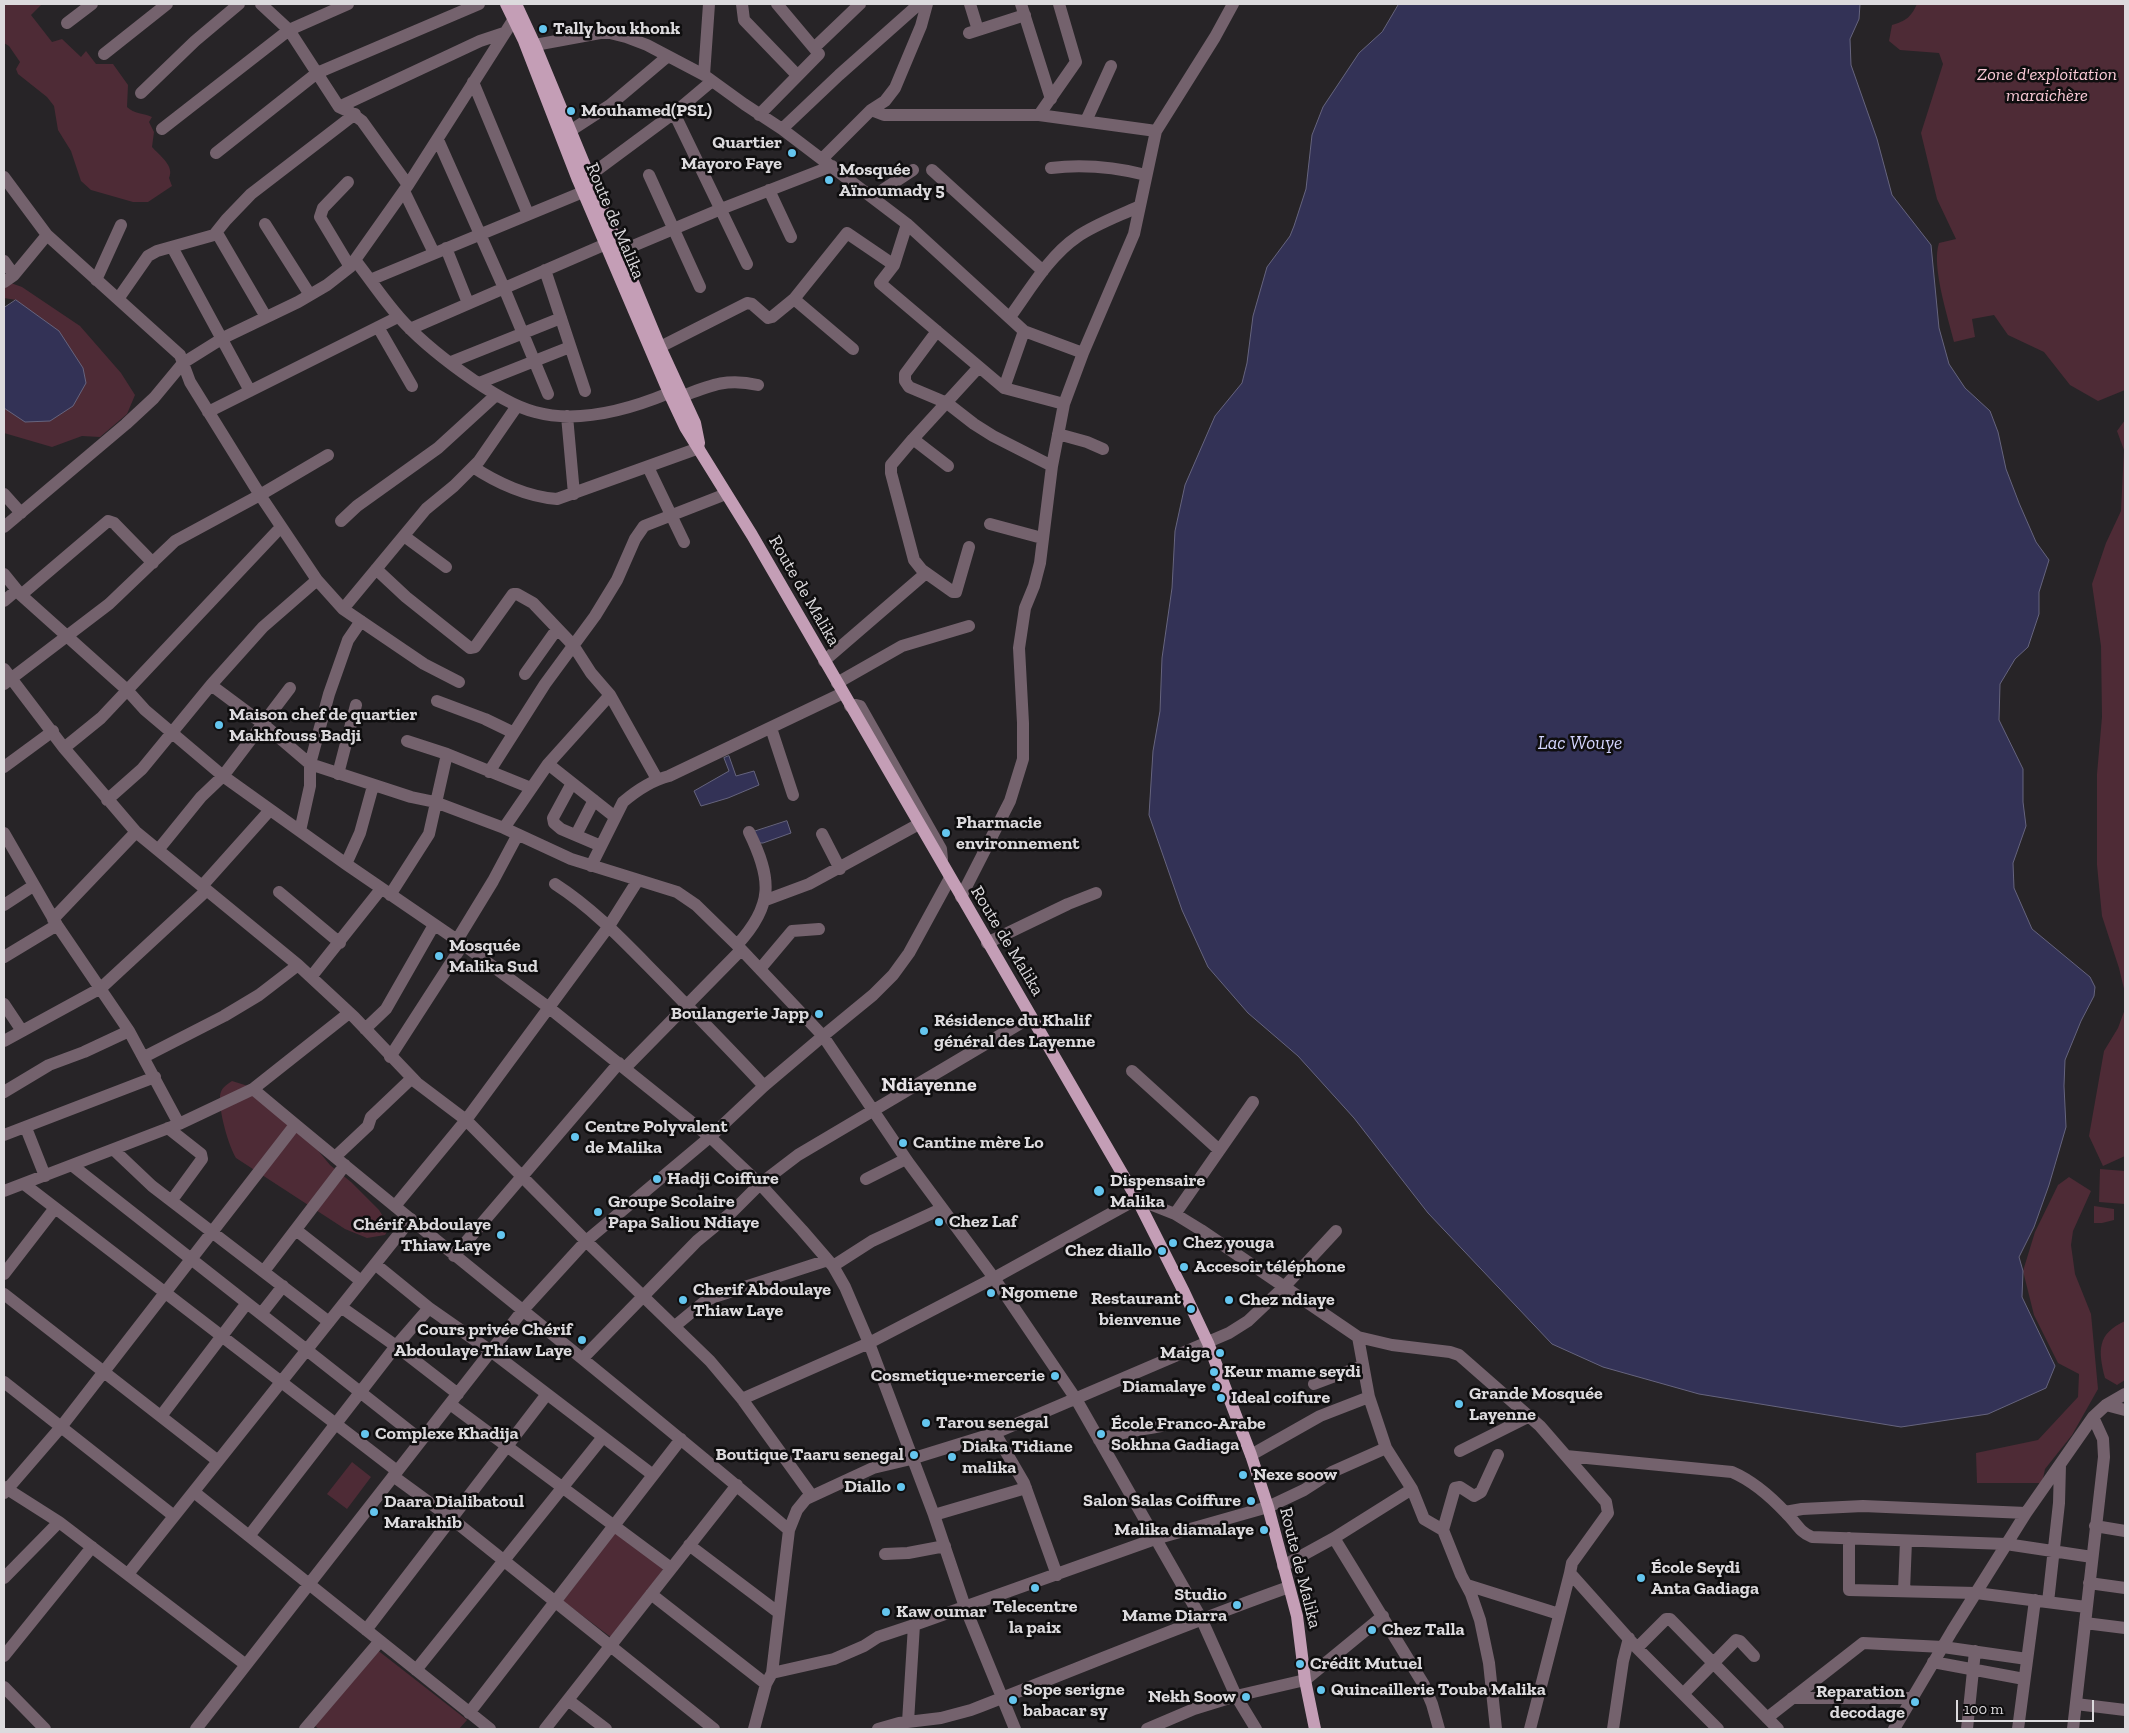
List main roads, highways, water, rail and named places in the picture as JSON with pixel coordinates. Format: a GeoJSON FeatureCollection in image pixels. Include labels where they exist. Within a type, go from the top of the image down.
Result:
{"type":"FeatureCollection","features":[{"type":"Feature","properties":{"kind":"main road","name":"Route de Malika"},"geometry":{"type":"LineString","coordinates":[[506,4],[516,12],[535,45],[660,348],[695,423],[699,448]]}},
{"type":"Feature","properties":{"kind":"main road","name":"Route de Malika"},"geometry":{"type":"LineString","coordinates":[[516,12],[527,48],[583,192],[685,427],[840,688],[1136,1199],[1208,1343],[1251,1455],[1268,1507],[1297,1616],[1305,1680],[1315,1729]]}},
{"type":"Feature","properties":{"kind":"water","name":"Lac Wouye"},"geometry":{"type":"Polygon","coordinates":[[[1399,4],[1860,4],[1859,19],[1850,39],[1851,65],[1877,139],[1892,195],[1931,245],[1939,328],[1949,364],[1965,388],[1990,411],[1998,432],[2006,469],[2019,503],[2036,542],[2049,560],[2039,592],[2039,614],[2028,647],[2015,659],[2000,684],[1999,720],[2023,769],[2023,802],[2026,826],[2013,863],[2014,888],[2032,929],[2090,977],[2095,987],[2094,996],[2081,1021],[2065,1060],[2066,1127],[2034,1227],[2019,1257],[2023,1271],[2022,1297],[2055,1366],[2046,1388],[1988,1414],[1901,1427],[1699,1394],[1603,1367],[1552,1344],[1428,1213],[1354,1118],[1298,1056],[1248,1013],[1208,967],[1182,910],[1149,815],[1153,751],[1160,711],[1162,658],[1172,588],[1175,531],[1185,485],[1215,416],[1242,383],[1247,363],[1253,316],[1267,267],[1290,236],[1294,226],[1306,189],[1312,135],[1323,107],[1359,53],[1382,32],[1399,4]]]}},
{"type":"Feature","properties":{"kind":"water"},"geometry":{"type":"Polygon","coordinates":[[[16,300],[59,331],[83,368],[86,383],[73,406],[50,421],[25,422],[4,408],[4,308],[16,300]]]}},
{"type":"Feature","properties":{"kind":"water"},"geometry":{"type":"Polygon","coordinates":[[[729,756],[736,776],[754,771],[759,785],[728,798],[701,806],[694,791],[729,771],[724,758],[729,756]]]}},
{"type":"Feature","properties":{"kind":"water"},"geometry":{"type":"Polygon","coordinates":[[[787,821],[791,833],[763,843],[758,843],[750,833],[787,821]]]}},
{"type":"Feature","properties":{"kind":"place","name":"Tally bou khonk"},"geometry":{"type":"Point","coordinates":[543,29]}},
{"type":"Feature","properties":{"kind":"place","name":"Mouhamed(PSL)"},"geometry":{"type":"Point","coordinates":[571,111]}},
{"type":"Feature","properties":{"kind":"place","name":"Quartier Mayoro Faye"},"geometry":{"type":"Point","coordinates":[792,153]}},
{"type":"Feature","properties":{"kind":"place","name":"Mosquée Aïnoumady 5"},"geometry":{"type":"Point","coordinates":[829,180]}},
{"type":"Feature","properties":{"kind":"place","name":"Maison chef de quartier Makhfouss Badji"},"geometry":{"type":"Point","coordinates":[219,725]}},
{"type":"Feature","properties":{"kind":"place","name":"Pharmacie environnement"},"geometry":{"type":"Point","coordinates":[946,833]}},
{"type":"Feature","properties":{"kind":"place","name":"Mosquée Malika Sud"},"geometry":{"type":"Point","coordinates":[439,956]}},
{"type":"Feature","properties":{"kind":"place","name":"Boulangerie Japp"},"geometry":{"type":"Point","coordinates":[819,1014]}},
{"type":"Feature","properties":{"kind":"place","name":"Résidence du Khalif général des Layenne"},"geometry":{"type":"Point","coordinates":[924,1031]}},
{"type":"Feature","properties":{"kind":"place","name":"Centre Polyvalent de Malika"},"geometry":{"type":"Point","coordinates":[575,1137]}},
{"type":"Feature","properties":{"kind":"place","name":"Cantine mère Lo"},"geometry":{"type":"Point","coordinates":[903,1143]}},
{"type":"Feature","properties":{"kind":"place","name":"Hadji Coiffure"},"geometry":{"type":"Point","coordinates":[657,1179]}},
{"type":"Feature","properties":{"kind":"place","name":"Dispensaire Malika"},"geometry":{"type":"Point","coordinates":[1099,1191]}},
{"type":"Feature","properties":{"kind":"place","name":"Groupe Scolaire Papa Saliou Ndiaye"},"geometry":{"type":"Point","coordinates":[598,1212]}},
{"type":"Feature","properties":{"kind":"place","name":"Chez Laf"},"geometry":{"type":"Point","coordinates":[939,1222]}},
{"type":"Feature","properties":{"kind":"place","name":"Chérif Abdoulaye Thiaw Laye"},"geometry":{"type":"Point","coordinates":[501,1235]}},
{"type":"Feature","properties":{"kind":"place","name":"Chez youga"},"geometry":{"type":"Point","coordinates":[1173,1243]}},
{"type":"Feature","properties":{"kind":"place","name":"Chez diallo"},"geometry":{"type":"Point","coordinates":[1162,1251]}},
{"type":"Feature","properties":{"kind":"place","name":"Accesoir téléphone"},"geometry":{"type":"Point","coordinates":[1184,1267]}},
{"type":"Feature","properties":{"kind":"place","name":"Ngomene"},"geometry":{"type":"Point","coordinates":[991,1293]}},
{"type":"Feature","properties":{"kind":"place","name":"Cherif Abdoulaye Thiaw Laye"},"geometry":{"type":"Point","coordinates":[683,1300]}},
{"type":"Feature","properties":{"kind":"place","name":"Chez ndiaye"},"geometry":{"type":"Point","coordinates":[1229,1300]}},
{"type":"Feature","properties":{"kind":"place","name":"Restaurant bienvenue"},"geometry":{"type":"Point","coordinates":[1191,1309]}},
{"type":"Feature","properties":{"kind":"place","name":"Cours privée Chérif Abdoulaye Thiaw Laye"},"geometry":{"type":"Point","coordinates":[582,1340]}},
{"type":"Feature","properties":{"kind":"place","name":"Maiga"},"geometry":{"type":"Point","coordinates":[1220,1353]}},
{"type":"Feature","properties":{"kind":"place","name":"Keur mame seydi"},"geometry":{"type":"Point","coordinates":[1214,1372]}},
{"type":"Feature","properties":{"kind":"place","name":"Cosmetique+mercerie"},"geometry":{"type":"Point","coordinates":[1055,1376]}},
{"type":"Feature","properties":{"kind":"place","name":"Diamalaye"},"geometry":{"type":"Point","coordinates":[1216,1387]}},
{"type":"Feature","properties":{"kind":"place","name":"Ideal coifure"},"geometry":{"type":"Point","coordinates":[1221,1398]}},
{"type":"Feature","properties":{"kind":"place","name":"Grande Mosquée Layenne"},"geometry":{"type":"Point","coordinates":[1459,1404]}},
{"type":"Feature","properties":{"kind":"place","name":"Tarou senegal"},"geometry":{"type":"Point","coordinates":[926,1423]}},
{"type":"Feature","properties":{"kind":"place","name":"Complexe Khadija"},"geometry":{"type":"Point","coordinates":[365,1434]}},
{"type":"Feature","properties":{"kind":"place","name":"École Franco-Arabe Sokhna Gadiaga"},"geometry":{"type":"Point","coordinates":[1101,1434]}},
{"type":"Feature","properties":{"kind":"place","name":"Boutique Taaru senegal"},"geometry":{"type":"Point","coordinates":[914,1455]}},
{"type":"Feature","properties":{"kind":"place","name":"Diaka Tidiane malika"},"geometry":{"type":"Point","coordinates":[952,1457]}},
{"type":"Feature","properties":{"kind":"place","name":"Nexe soow"},"geometry":{"type":"Point","coordinates":[1243,1475]}},
{"type":"Feature","properties":{"kind":"place","name":"Diallo"},"geometry":{"type":"Point","coordinates":[901,1487]}},
{"type":"Feature","properties":{"kind":"place","name":"Salon Salas Coiffure"},"geometry":{"type":"Point","coordinates":[1251,1501]}},
{"type":"Feature","properties":{"kind":"place","name":"Daara Dialibatoul Marakhib"},"geometry":{"type":"Point","coordinates":[374,1512]}},
{"type":"Feature","properties":{"kind":"place","name":"Malika diamalaye"},"geometry":{"type":"Point","coordinates":[1264,1530]}},
{"type":"Feature","properties":{"kind":"place","name":"École Seydi Anta Gadiaga"},"geometry":{"type":"Point","coordinates":[1641,1578]}},
{"type":"Feature","properties":{"kind":"place","name":"Telecentre la paix"},"geometry":{"type":"Point","coordinates":[1035,1588]}},
{"type":"Feature","properties":{"kind":"place","name":"Studio Mame Diarra"},"geometry":{"type":"Point","coordinates":[1237,1605]}},
{"type":"Feature","properties":{"kind":"place","name":"Kaw oumar"},"geometry":{"type":"Point","coordinates":[886,1612]}},
{"type":"Feature","properties":{"kind":"place","name":"Chez Talla"},"geometry":{"type":"Point","coordinates":[1372,1630]}},
{"type":"Feature","properties":{"kind":"place","name":"Crédit Mutuel"},"geometry":{"type":"Point","coordinates":[1300,1664]}},
{"type":"Feature","properties":{"kind":"place","name":"Quincaillerie Touba Malika"},"geometry":{"type":"Point","coordinates":[1321,1690]}},
{"type":"Feature","properties":{"kind":"place","name":"Nekh Soow"},"geometry":{"type":"Point","coordinates":[1246,1697]}},
{"type":"Feature","properties":{"kind":"place","name":"Sope serigne babacar sy"},"geometry":{"type":"Point","coordinates":[1013,1700]}},
{"type":"Feature","properties":{"kind":"place","name":"Reparation decodage"},"geometry":{"type":"Point","coordinates":[1915,1702]}},
{"type":"Feature","properties":{"kind":"district","name":"Ndiayenne"},"geometry":{"type":"Point","coordinates":[929,1085]}},
{"type":"Feature","properties":{"kind":"park label","name":"Zone d'exploitation maraichère"},"geometry":{"type":"Point","coordinates":[2047,85]}}]}
